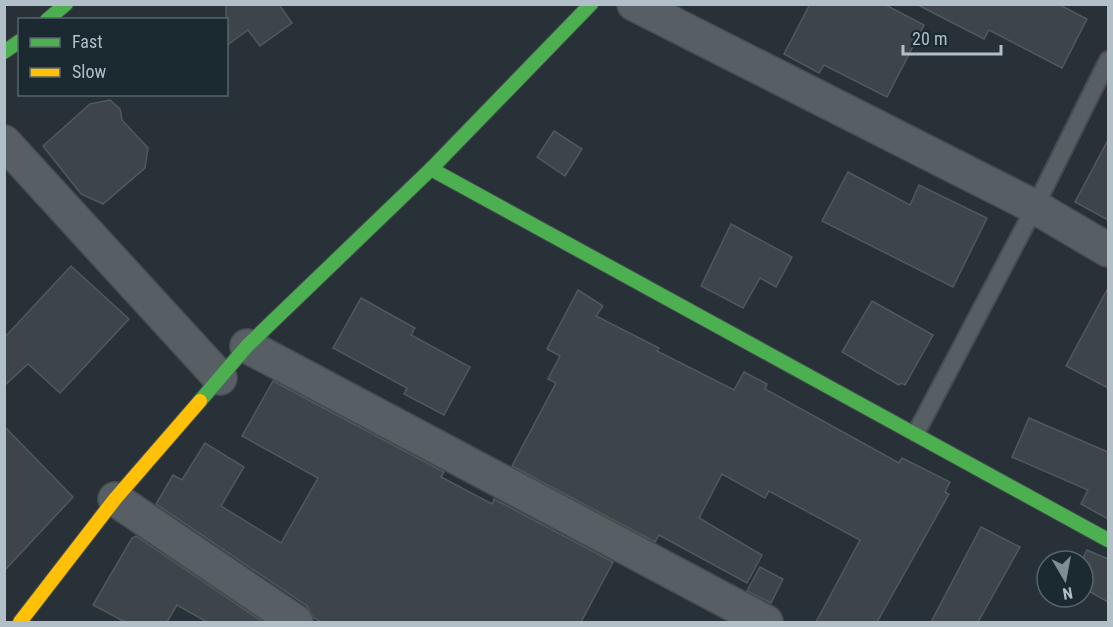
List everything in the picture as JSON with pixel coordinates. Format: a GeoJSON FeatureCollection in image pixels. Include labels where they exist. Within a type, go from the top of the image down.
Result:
{"type":"FeatureCollection","features":[{"type":"Feature","properties":{"kind":"street"},"geometry":{"type":"LineString","coordinates":[[49,18],[66,4]]}},
{"type":"Feature","properties":{"kind":"street"},"geometry":{"type":"LineString","coordinates":[[20,622],[115,499],[248,346],[431,169],[591,4]]}},
{"type":"Feature","properties":{"kind":"street"},"geometry":{"type":"LineString","coordinates":[[634,4],[1035,207],[1108,250]]}},
{"type":"Feature","properties":{"kind":"street"},"geometry":{"type":"LineString","coordinates":[[4,52],[18,42]]}},
{"type":"Feature","properties":{"kind":"street"},"geometry":{"type":"LineString","coordinates":[[4,142],[220,378]]}},
{"type":"Feature","properties":{"kind":"street"},"geometry":{"type":"LineString","coordinates":[[431,169],[1108,540]]}},
{"type":"Feature","properties":{"kind":"street"},"geometry":{"type":"LineString","coordinates":[[248,346],[766,622]]}},
{"type":"Feature","properties":{"kind":"street"},"geometry":{"type":"LineString","coordinates":[[115,499],[295,622]]}},
{"type":"Feature","properties":{"kind":"lane"},"geometry":{"type":"LineString","coordinates":[[916,433],[1035,207],[1108,60]]}},
{"type":"Feature","properties":{"kind":"building"},"geometry":{"type":"Polygon","coordinates":[[[226,4],[283,4],[280,6],[292,23],[260,46],[248,30],[228,45],[228,18],[226,18],[226,4]]]}},
{"type":"Feature","properties":{"kind":"building"},"geometry":{"type":"Polygon","coordinates":[[[810,4],[884,4],[924,25],[887,97],[824,65],[819,73],[784,54],[810,4]]]}},
{"type":"Feature","properties":{"kind":"building"},"geometry":{"type":"Polygon","coordinates":[[[916,4],[1058,4],[1087,19],[1062,68],[989,30],[984,39],[916,4]]]}},
{"type":"Feature","properties":{"kind":"building"},"geometry":{"type":"Polygon","coordinates":[[[110,100],[120,109],[122,120],[148,148],[145,168],[103,204],[81,194],[43,146],[90,104],[110,100]]]}},
{"type":"Feature","properties":{"kind":"building"},"geometry":{"type":"Polygon","coordinates":[[[554,131],[582,149],[565,176],[537,157],[554,131]]]}},
{"type":"Feature","properties":{"kind":"building"},"geometry":{"type":"Polygon","coordinates":[[[1108,140],[1108,220],[1075,202],[1108,140]]]}},
{"type":"Feature","properties":{"kind":"building"},"geometry":{"type":"Polygon","coordinates":[[[848,172],[910,205],[919,185],[987,218],[953,287],[822,221],[848,172]]]}},
{"type":"Feature","properties":{"kind":"building"},"geometry":{"type":"Polygon","coordinates":[[[731,224],[792,257],[776,287],[760,278],[743,308],[701,286],[731,224]]]}},
{"type":"Feature","properties":{"kind":"building"},"geometry":{"type":"Polygon","coordinates":[[[71,266],[129,319],[60,393],[28,364],[4,386],[4,338],[71,266]]]}},
{"type":"Feature","properties":{"kind":"building"},"geometry":{"type":"Polygon","coordinates":[[[1108,288],[1108,388],[1066,366],[1108,288]]]}},
{"type":"Feature","properties":{"kind":"building"},"geometry":{"type":"Polygon","coordinates":[[[578,290],[603,306],[596,316],[659,348],[657,351],[734,390],[744,372],[767,384],[765,389],[899,463],[902,458],[950,482],[945,492],[949,494],[877,622],[816,622],[860,540],[769,491],[765,498],[722,474],[699,518],[762,555],[747,583],[659,535],[655,542],[512,466],[556,383],[548,379],[560,356],[547,349],[578,290]]]}},
{"type":"Feature","properties":{"kind":"building"},"geometry":{"type":"Polygon","coordinates":[[[361,298],[415,328],[411,335],[470,367],[444,415],[404,394],[407,388],[333,348],[361,298]]]}},
{"type":"Feature","properties":{"kind":"building"},"geometry":{"type":"Polygon","coordinates":[[[872,301],[933,335],[905,385],[901,383],[899,385],[842,352],[872,301]]]}},
{"type":"Feature","properties":{"kind":"building"},"geometry":{"type":"Polygon","coordinates":[[[273,381],[444,472],[441,477],[492,504],[494,499],[613,562],[581,622],[321,622],[314,618],[307,606],[156,504],[173,475],[182,480],[205,443],[244,467],[221,506],[281,543],[318,478],[242,436],[273,381]]]}},
{"type":"Feature","properties":{"kind":"building"},"geometry":{"type":"Polygon","coordinates":[[[1029,418],[1108,452],[1108,519],[1081,504],[1088,490],[1012,457],[1029,418]]]}},
{"type":"Feature","properties":{"kind":"building"},"geometry":{"type":"Polygon","coordinates":[[[4,426],[73,497],[4,571],[4,426]]]}},
{"type":"Feature","properties":{"kind":"building"},"geometry":{"type":"Polygon","coordinates":[[[981,527],[1020,547],[978,622],[931,622],[981,527]]]}},
{"type":"Feature","properties":{"kind":"building"},"geometry":{"type":"Polygon","coordinates":[[[136,536],[263,622],[207,622],[177,605],[167,622],[125,622],[93,605],[132,538],[136,536]]]}},
{"type":"Feature","properties":{"kind":"building"},"geometry":{"type":"Polygon","coordinates":[[[1095,553],[1108,559],[1108,602],[1095,595],[1095,553]]]}},
{"type":"Feature","properties":{"kind":"building"},"geometry":{"type":"Polygon","coordinates":[[[760,567],[783,579],[771,603],[747,591],[760,567]]]}},
{"type":"Feature","properties":{"kind":"traffic: fast"},"geometry":{"type":"LineString","coordinates":[[49,18],[66,4]]}},
{"type":"Feature","properties":{"kind":"traffic: fast"},"geometry":{"type":"LineString","coordinates":[[200,401],[247,346],[431,169],[591,4]]}},
{"type":"Feature","properties":{"kind":"traffic: fast"},"geometry":{"type":"LineString","coordinates":[[4,52],[18,42]]}},
{"type":"Feature","properties":{"kind":"traffic: fast"},"geometry":{"type":"LineString","coordinates":[[431,169],[1108,540]]}},
{"type":"Feature","properties":{"kind":"traffic: slow"},"geometry":{"type":"LineString","coordinates":[[20,622],[115,499],[200,401]]}}]}
